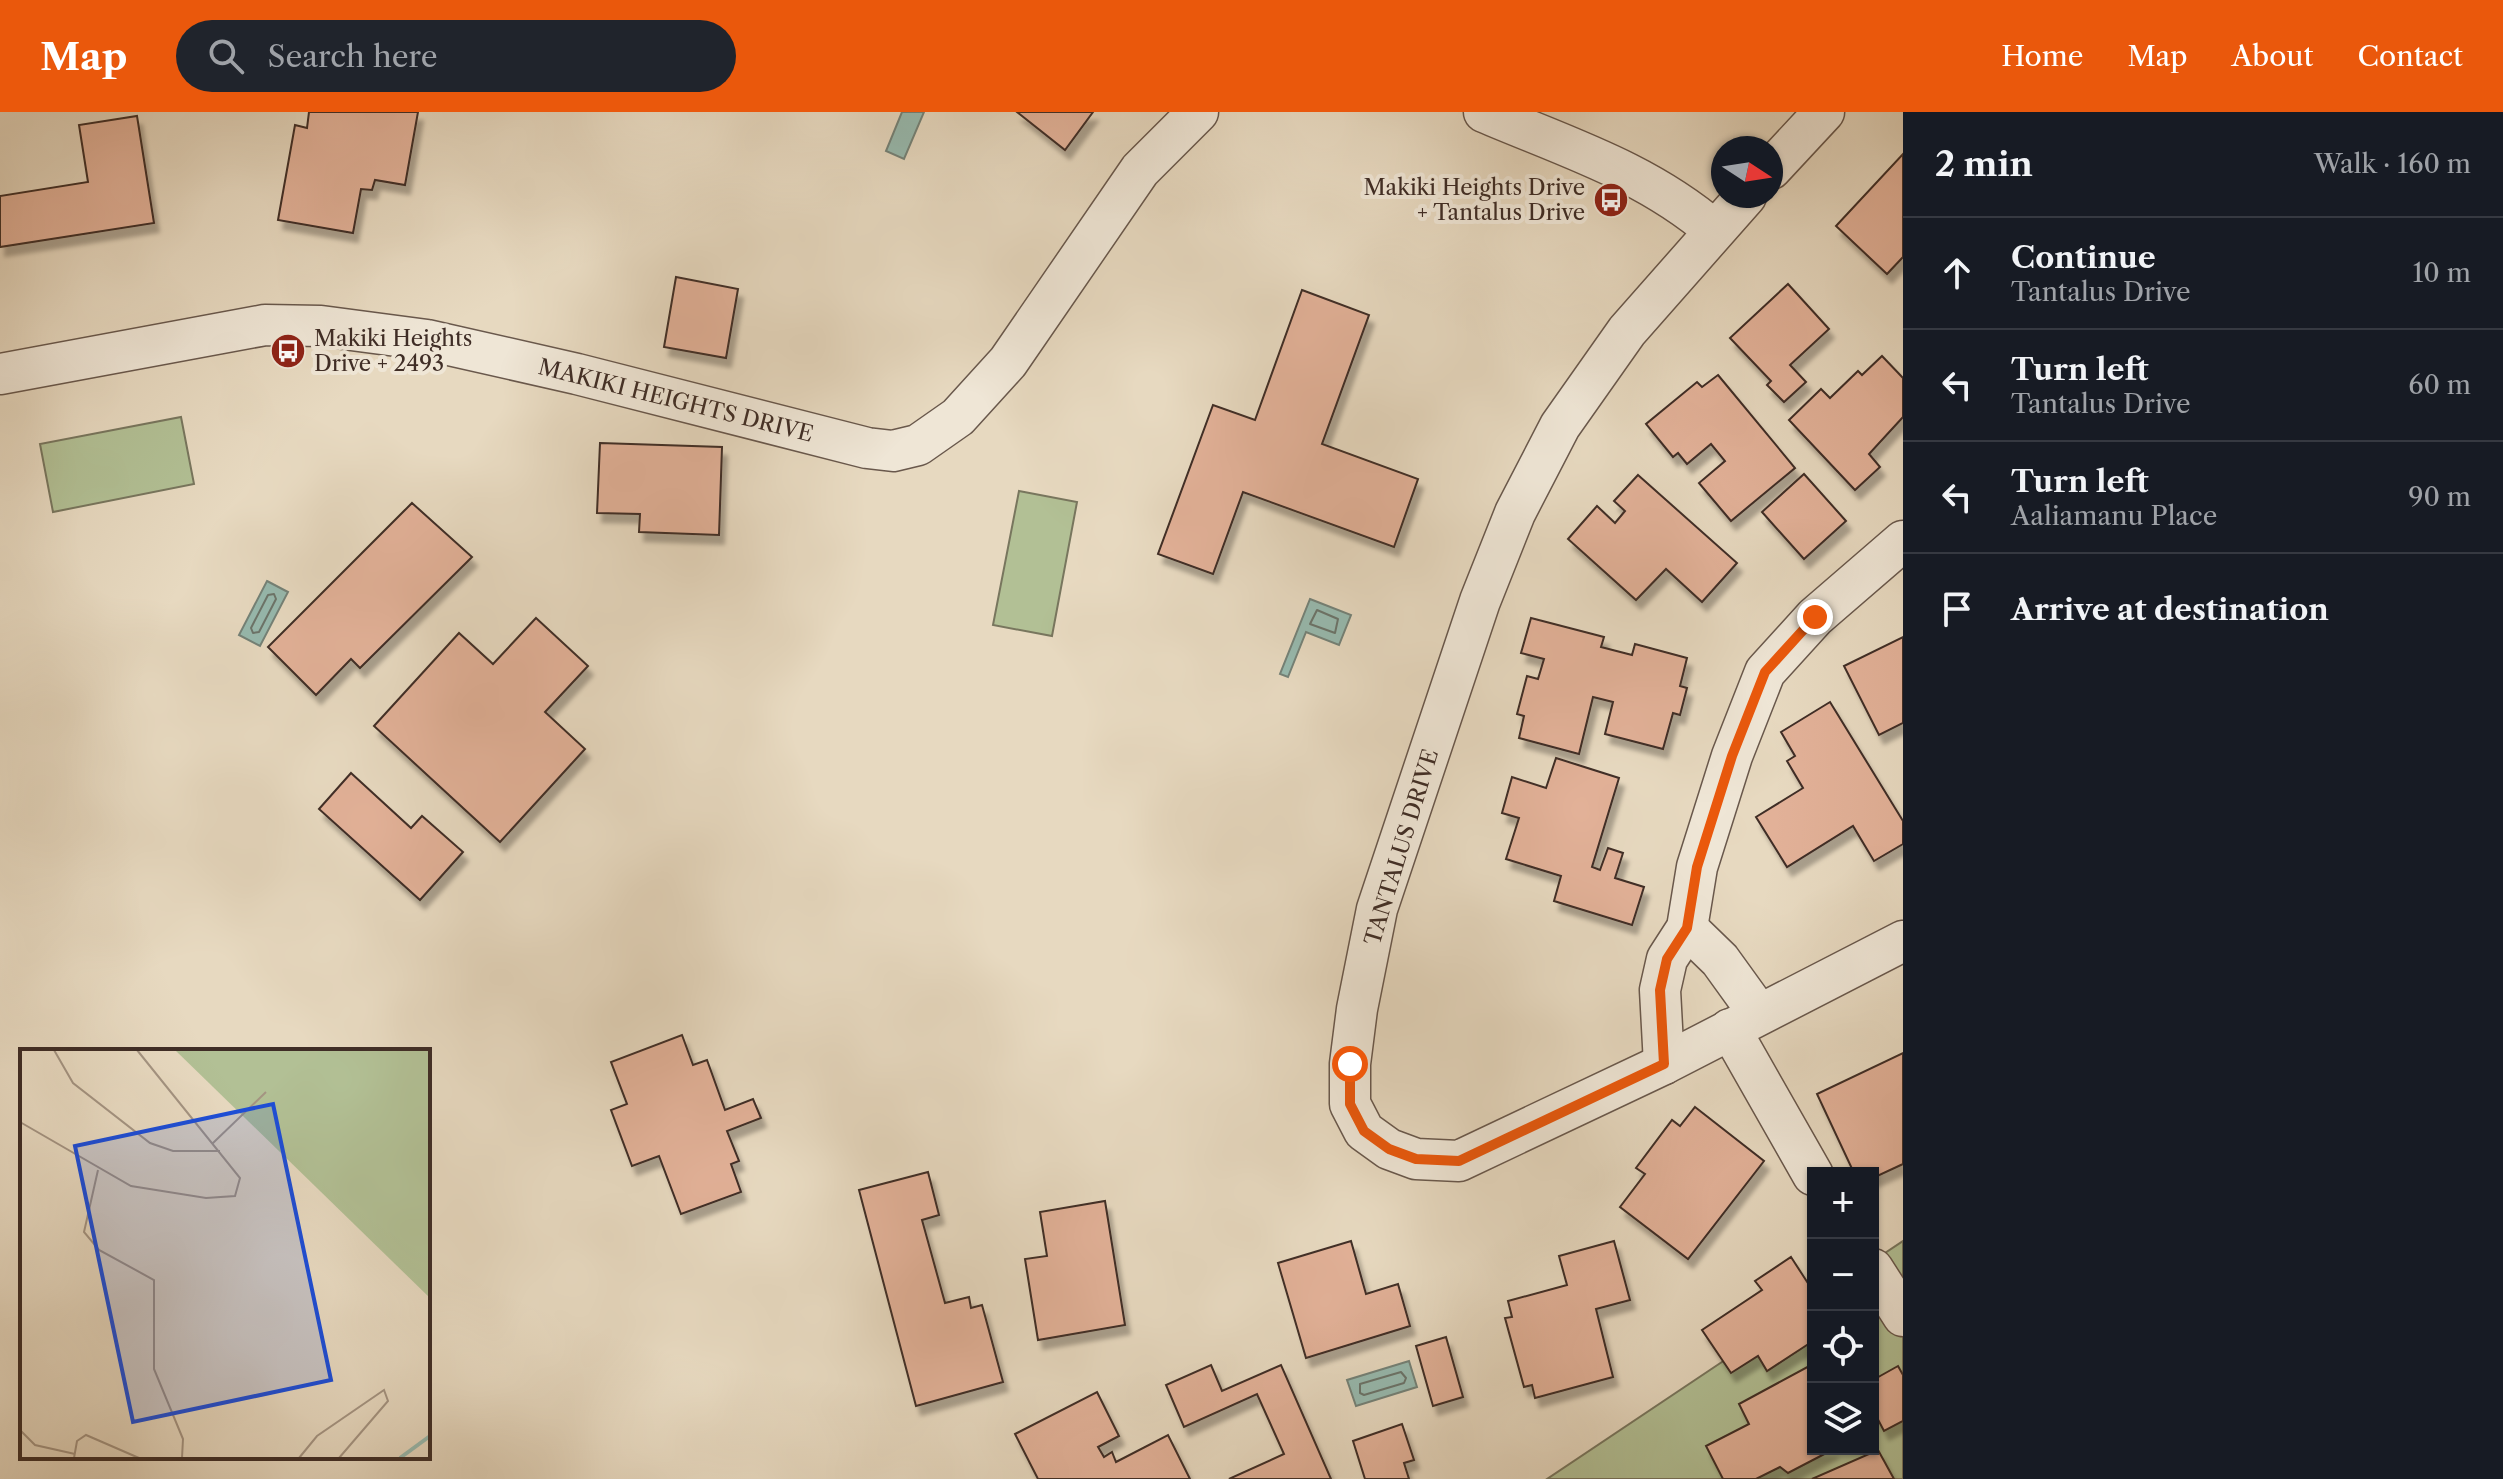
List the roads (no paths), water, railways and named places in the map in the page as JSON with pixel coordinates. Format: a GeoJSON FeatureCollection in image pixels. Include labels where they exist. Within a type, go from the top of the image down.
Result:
{"type":"FeatureCollection","features":[{"type":"Feature","properties":{"kind":"street","name":"MAKIKI HEIGHTS DRIVE"},"geometry":{"type":"LineString","coordinates":[[0,374],[265,325],[321,326],[427,340],[577,374],[867,448],[906,449],[940,433],[1008,362],[1140,170],[1198,112]]}},
{"type":"Feature","properties":{"kind":"street"},"geometry":{"type":"LineString","coordinates":[[1484,112],[1621,168],[1679,200],[1714,230]]}},
{"type":"Feature","properties":{"kind":"street"},"geometry":{"type":"LineString","coordinates":[[1783,156],[1824,112]]}},
{"type":"Feature","properties":{"kind":"street","name":"TANTALUS DRIVE"},"geometry":{"type":"LineString","coordinates":[[1735,208],[1627,331],[1568,414],[1515,513],[1480,601],[1377,909],[1357,1009],[1350,1064],[1350,1104],[1364,1131],[1389,1149],[1416,1159],[1459,1161],[1664,1064],[1903,941]]}},
{"type":"Feature","properties":{"kind":"street"},"geometry":{"type":"LineString","coordinates":[[1664,1064],[1660,990],[1667,959],[1687,928],[1697,867],[1732,756],[1765,672],[1815,617],[1903,541]]}},
{"type":"Feature","properties":{"kind":"street"},"geometry":{"type":"LineString","coordinates":[[1687,928],[1720,960],[1809,1167]]}},
{"type":"Feature","properties":{"kind":"street"},"geometry":{"type":"LineString","coordinates":[[1879,1278],[1903,1316]]}},
{"type":"Feature","properties":{"kind":"water"},"geometry":{"type":"Polygon","coordinates":[[[902,112],[924,112],[904,159],[886,151],[902,112]]]}},
{"type":"Feature","properties":{"kind":"water"},"geometry":{"type":"Polygon","coordinates":[[[267,581],[288,592],[260,646],[239,635],[267,581]]]}},
{"type":"Feature","properties":{"kind":"water"},"geometry":{"type":"Polygon","coordinates":[[[1310,599],[1351,615],[1339,645],[1306,632],[1288,677],[1280,674],[1310,599]]]}},
{"type":"Feature","properties":{"kind":"water"},"geometry":{"type":"Polygon","coordinates":[[[1409,1361],[1417,1387],[1356,1406],[1347,1380],[1409,1361]]]}},
{"type":"Feature","properties":{"kind":"place","name":"Makiki Heights Drive + Tantalus Drive"},"geometry":{"type":"Point","coordinates":[1611,200]}},
{"type":"Feature","properties":{"kind":"place","name":"Makiki Heights Drive + 2493"},"geometry":{"type":"Point","coordinates":[288,351]}}]}
